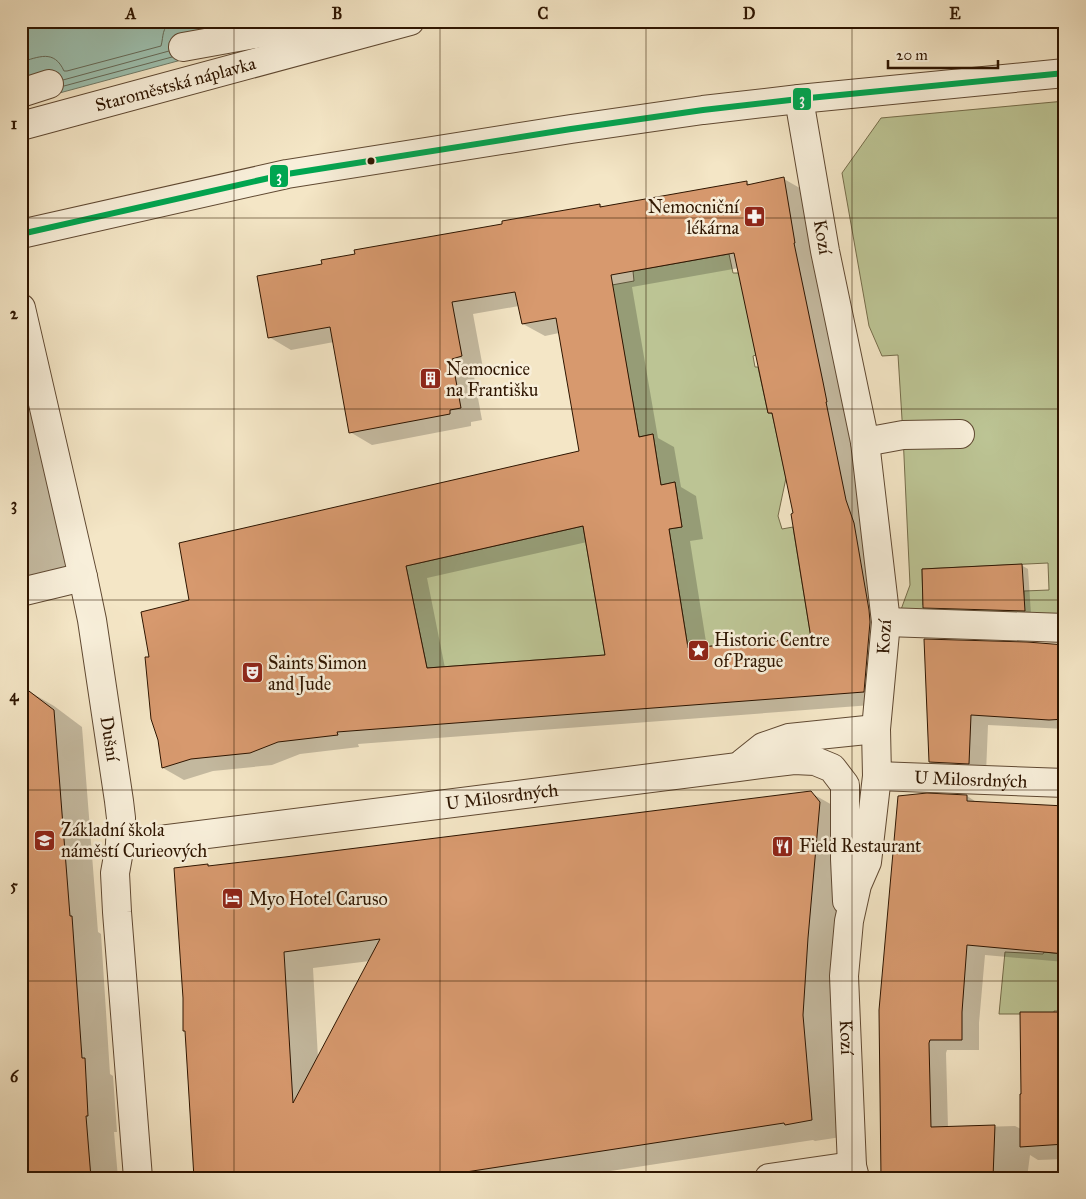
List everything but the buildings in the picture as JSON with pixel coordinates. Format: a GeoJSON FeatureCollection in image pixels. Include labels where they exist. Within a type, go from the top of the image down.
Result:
{"type":"FeatureCollection","features":[{"type":"Feature","properties":{"kind":"street","name":"Staroměstská náplavka"},"geometry":{"type":"LineString","coordinates":[[21,126],[410,21]]}},
{"type":"Feature","properties":{"kind":"street","name":"Staroměstská náplavka"},"geometry":{"type":"LineString","coordinates":[[183,47],[272,31],[330,42]]}},
{"type":"Feature","properties":{"kind":"street"},"geometry":{"type":"LineString","coordinates":[[21,234],[287,174],[580,128],[703,110],[799,99],[1065,73]]}},
{"type":"Feature","properties":{"kind":"street"},"geometry":{"type":"LineString","coordinates":[[21,93],[49,84]]}},
{"type":"Feature","properties":{"kind":"street","name":"Kozí"},"geometry":{"type":"LineString","coordinates":[[799,99],[825,251],[865,442],[886,622],[876,729],[877,776],[867,862],[857,885],[849,921],[844,976],[853,1172]]}},
{"type":"Feature","properties":{"kind":"street","name":"Dušní"},"geometry":{"type":"LineString","coordinates":[[21,308],[92,620],[119,801],[121,818],[120,844],[115,873],[138,1178]]}},
{"type":"Feature","properties":{"kind":"street"},"geometry":{"type":"LineString","coordinates":[[865,442],[903,436],[960,434]]}},
{"type":"Feature","properties":{"kind":"street"},"geometry":{"type":"LineString","coordinates":[[21,592],[83,577]]}},
{"type":"Feature","properties":{"kind":"street"},"geometry":{"type":"LineString","coordinates":[[886,622],[1065,628]]}},
{"type":"Feature","properties":{"kind":"street"},"geometry":{"type":"LineString","coordinates":[[738,767],[763,747],[789,738],[876,729]]}},
{"type":"Feature","properties":{"kind":"street","name":"U Milosrdných"},"geometry":{"type":"LineString","coordinates":[[120,844],[794,760],[815,761],[832,768],[845,785],[845,858],[849,921]]}},
{"type":"Feature","properties":{"kind":"street","name":"U Milosrdných"},"geometry":{"type":"LineString","coordinates":[[877,776],[1065,783]]}},
{"type":"Feature","properties":{"kind":"street"},"geometry":{"type":"LineString","coordinates":[[769,1178],[853,1172]]}},
{"type":"Feature","properties":{"kind":"shaded area"},"geometry":{"type":"Polygon","coordinates":[[[1065,101],[1065,617],[899,615],[910,585],[898,355],[882,356],[869,326],[842,173],[881,118],[1065,101]],[[1048,563],[922,569],[923,605],[1024,600],[1024,591],[1049,590],[1048,563]]]}},
{"type":"Feature","properties":{"kind":"shaded area"},"geometry":{"type":"Polygon","coordinates":[[[729,254],[733,273],[741,273],[756,355],[753,356],[755,367],[758,367],[768,413],[772,413],[786,478],[778,516],[782,529],[793,527],[811,638],[688,648],[669,529],[682,527],[675,482],[661,485],[653,434],[639,437],[612,285],[634,281],[633,271],[729,254]]]}},
{"type":"Feature","properties":{"kind":"shaded area"},"geometry":{"type":"Polygon","coordinates":[[[583,526],[605,655],[427,668],[406,566],[583,526]]]}},
{"type":"Feature","properties":{"kind":"shaded area"},"geometry":{"type":"Polygon","coordinates":[[[1005,952],[1065,954],[1065,1011],[1054,1011],[1054,1014],[999,1014],[1005,952]]]}},
{"type":"Feature","properties":{"kind":"water"},"geometry":{"type":"Polygon","coordinates":[[[21,21],[254,21],[185,59],[52,95],[21,81],[21,21]]]}},
{"type":"Feature","properties":{"kind":"transit line","name":"3"},"geometry":{"type":"LineString","coordinates":[[21,234],[287,174],[571,129],[703,110],[799,99],[1065,73]]}},
{"type":"Feature","properties":{"kind":"place","name":"Nemocniční lékárna"},"geometry":{"type":"Point","coordinates":[755,217]}},
{"type":"Feature","properties":{"kind":"place","name":"Nemocnice na Františku"},"geometry":{"type":"Point","coordinates":[430,379]}},
{"type":"Feature","properties":{"kind":"place","name":"Historic Centre of Prague"},"geometry":{"type":"Point","coordinates":[698,650]}},
{"type":"Feature","properties":{"kind":"place","name":"Saints Simon and Jude"},"geometry":{"type":"Point","coordinates":[252,673]}},
{"type":"Feature","properties":{"kind":"place","name":"Základní škola náměstí Curieových"},"geometry":{"type":"Point","coordinates":[45,840]}},
{"type":"Feature","properties":{"kind":"place","name":"Field Restaurant"},"geometry":{"type":"Point","coordinates":[783,846]}},
{"type":"Feature","properties":{"kind":"place","name":"Myo Hotel Caruso"},"geometry":{"type":"Point","coordinates":[233,899]}}]}
